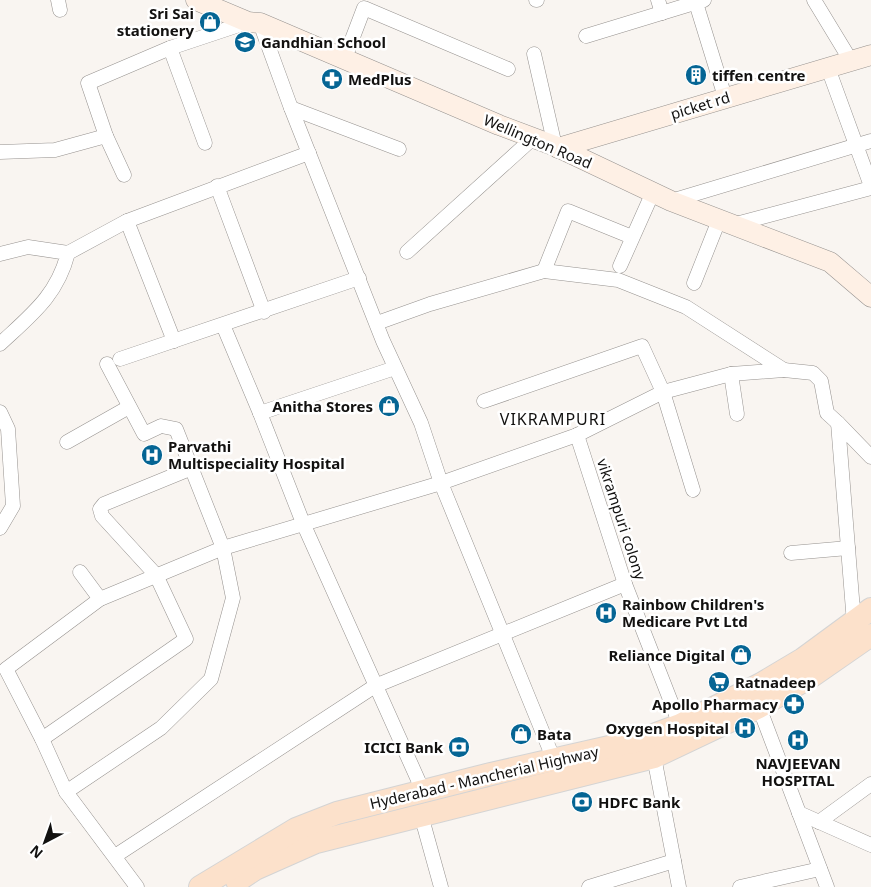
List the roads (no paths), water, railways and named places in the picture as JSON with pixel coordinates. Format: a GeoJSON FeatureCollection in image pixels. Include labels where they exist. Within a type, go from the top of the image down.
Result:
{"type":"FeatureCollection","features":[{"type":"Feature","properties":{"kind":"main road","name":"Wellington Road"},"geometry":{"type":"LineString","coordinates":[[209,2],[345,58],[532,139],[557,147],[671,201],[830,262],[871,297]]}},
{"type":"Feature","properties":{"kind":"main road","name":"picket rd"},"geometry":{"type":"LineString","coordinates":[[557,147],[871,55]]}},
{"type":"Feature","properties":{"kind":"main road","name":"Hyderabad - Mancherial Highway"},"geometry":{"type":"LineString","coordinates":[[237,885],[255,870],[316,842],[421,814],[654,757],[759,706],[812,676],[865,622]]}},
{"type":"Feature","properties":{"kind":"main road","name":"Hyderabad - Mancherial Highway"},"geometry":{"type":"LineString","coordinates":[[200,887],[296,829],[337,813],[640,740],[680,725],[761,684],[865,622]]}},
{"type":"Feature","properties":{"kind":"street"},"geometry":{"type":"LineString","coordinates":[[814,0],[851,61]]}},
{"type":"Feature","properties":{"kind":"street"},"geometry":{"type":"LineString","coordinates":[[586,36],[660,7],[700,1],[725,97]]}},
{"type":"Feature","properties":{"kind":"street"},"geometry":{"type":"LineString","coordinates":[[345,58],[366,4],[508,69]]}},
{"type":"Feature","properties":{"kind":"street"},"geometry":{"type":"LineString","coordinates":[[124,175],[106,136],[88,83],[170,48],[254,22],[291,108],[395,368],[421,422],[440,483],[554,760]]}},
{"type":"Feature","properties":{"kind":"street"},"geometry":{"type":"LineString","coordinates":[[170,48],[205,143]]}},
{"type":"Feature","properties":{"kind":"street"},"geometry":{"type":"LineString","coordinates":[[534,54],[557,147]]}},
{"type":"Feature","properties":{"kind":"street"},"geometry":{"type":"LineString","coordinates":[[694,283],[726,222],[871,187],[828,68]]}},
{"type":"Feature","properties":{"kind":"street"},"geometry":{"type":"LineString","coordinates":[[291,108],[400,149]]}},
{"type":"Feature","properties":{"kind":"street"},"geometry":{"type":"LineString","coordinates":[[0,152],[55,150],[106,136]]}},
{"type":"Feature","properties":{"kind":"street"},"geometry":{"type":"LineString","coordinates":[[407,252],[532,139]]}},
{"type":"Feature","properties":{"kind":"street"},"geometry":{"type":"LineString","coordinates":[[671,201],[871,141]]}},
{"type":"Feature","properties":{"kind":"street"},"geometry":{"type":"LineString","coordinates":[[0,254],[28,247],[68,253],[127,221],[309,153]]}},
{"type":"Feature","properties":{"kind":"street"},"geometry":{"type":"LineString","coordinates":[[217,186],[264,312]]}},
{"type":"Feature","properties":{"kind":"street"},"geometry":{"type":"LineString","coordinates":[[620,266],[652,192]]}},
{"type":"Feature","properties":{"kind":"street"},"geometry":{"type":"LineString","coordinates":[[544,271],[568,211],[632,238]]}},
{"type":"Feature","properties":{"kind":"street"},"geometry":{"type":"LineString","coordinates":[[127,221],[174,341]]}},
{"type":"Feature","properties":{"kind":"street"},"geometry":{"type":"LineString","coordinates":[[0,344],[40,307],[55,289],[68,253]]}},
{"type":"Feature","properties":{"kind":"street"},"geometry":{"type":"LineString","coordinates":[[377,323],[430,304],[544,271],[618,280],[686,306],[784,370]]}},
{"type":"Feature","properties":{"kind":"street"},"geometry":{"type":"LineString","coordinates":[[66,792],[161,728],[211,679],[233,598],[223,548],[176,429],[161,426],[144,434],[129,407],[114,362],[359,278]]}},
{"type":"Feature","properties":{"kind":"street"},"geometry":{"type":"LineString","coordinates":[[222,325],[260,413],[303,523],[423,791]]}},
{"type":"Feature","properties":{"kind":"street"},"geometry":{"type":"LineString","coordinates":[[484,401],[642,346],[664,392],[693,490]]}},
{"type":"Feature","properties":{"kind":"street"},"geometry":{"type":"LineString","coordinates":[[260,413],[395,368]]}},
{"type":"Feature","properties":{"kind":"street"},"geometry":{"type":"LineString","coordinates":[[137,887],[116,856],[66,792],[42,739],[6,669],[100,599],[223,548],[440,483],[577,435],[664,392],[730,374],[784,370],[813,374],[821,381],[828,412],[871,457]]}},
{"type":"Feature","properties":{"kind":"street"},"geometry":{"type":"LineString","coordinates":[[730,374],[737,414]]}},
{"type":"Feature","properties":{"kind":"street"},"geometry":{"type":"LineString","coordinates":[[67,442],[129,407]]}},
{"type":"Feature","properties":{"kind":"street"},"geometry":{"type":"LineString","coordinates":[[0,412],[8,429],[13,506],[0,528]]}},
{"type":"Feature","properties":{"kind":"street"},"geometry":{"type":"LineString","coordinates":[[838,423],[848,548],[865,622]]}},
{"type":"Feature","properties":{"kind":"street","name":"vikrampuri colony"},"geometry":{"type":"LineString","coordinates":[[577,435],[625,584],[680,725]]}},
{"type":"Feature","properties":{"kind":"street"},"geometry":{"type":"LineString","coordinates":[[42,739],[186,639],[156,575],[102,516],[100,509],[104,504],[192,468]]}},
{"type":"Feature","properties":{"kind":"street"},"geometry":{"type":"LineString","coordinates":[[791,553],[848,548]]}},
{"type":"Feature","properties":{"kind":"street"},"geometry":{"type":"LineString","coordinates":[[80,572],[100,599]]}},
{"type":"Feature","properties":{"kind":"street"},"geometry":{"type":"LineString","coordinates":[[116,856],[376,686],[625,584]]}},
{"type":"Feature","properties":{"kind":"street"},"geometry":{"type":"LineString","coordinates":[[759,706],[827,887]]}},
{"type":"Feature","properties":{"kind":"street"},"geometry":{"type":"LineString","coordinates":[[654,757],[679,887]]}},
{"type":"Feature","properties":{"kind":"street"},"geometry":{"type":"LineString","coordinates":[[819,822],[871,784]]}},
{"type":"Feature","properties":{"kind":"street"},"geometry":{"type":"LineString","coordinates":[[799,813],[871,845]]}},
{"type":"Feature","properties":{"kind":"street"},"geometry":{"type":"LineString","coordinates":[[421,814],[441,887]]}},
{"type":"Feature","properties":{"kind":"street"},"geometry":{"type":"LineString","coordinates":[[589,887],[674,861]]}},
{"type":"Feature","properties":{"kind":"street"},"geometry":{"type":"LineString","coordinates":[[740,887],[820,869]]}},
{"type":"Feature","properties":{"kind":"place","name":"Sri Sai stationery"},"geometry":{"type":"Point","coordinates":[210,22]}},
{"type":"Feature","properties":{"kind":"place","name":"Gandhian School"},"geometry":{"type":"Point","coordinates":[245,42]}},
{"type":"Feature","properties":{"kind":"place","name":"tiffen centre"},"geometry":{"type":"Point","coordinates":[696,75]}},
{"type":"Feature","properties":{"kind":"place","name":"MedPlus"},"geometry":{"type":"Point","coordinates":[332,79]}},
{"type":"Feature","properties":{"kind":"place","name":"Anitha Stores"},"geometry":{"type":"Point","coordinates":[389,406]}},
{"type":"Feature","properties":{"kind":"place","name":"Parvathi Multispeciality Hospital"},"geometry":{"type":"Point","coordinates":[152,455]}},
{"type":"Feature","properties":{"kind":"place","name":"Rainbow Children's Medicare Pvt Ltd"},"geometry":{"type":"Point","coordinates":[606,613]}},
{"type":"Feature","properties":{"kind":"place","name":"Reliance Digital"},"geometry":{"type":"Point","coordinates":[741,655]}},
{"type":"Feature","properties":{"kind":"place","name":"Ratnadeep"},"geometry":{"type":"Point","coordinates":[719,682]}},
{"type":"Feature","properties":{"kind":"place","name":"Apollo Pharmacy"},"geometry":{"type":"Point","coordinates":[794,704]}},
{"type":"Feature","properties":{"kind":"place","name":"Oxygen Hospital"},"geometry":{"type":"Point","coordinates":[745,728]}},
{"type":"Feature","properties":{"kind":"place","name":"Bata"},"geometry":{"type":"Point","coordinates":[521,734]}},
{"type":"Feature","properties":{"kind":"place","name":"NAVJEEVAN HOSPITAL"},"geometry":{"type":"Point","coordinates":[798,740]}},
{"type":"Feature","properties":{"kind":"place","name":"ICICI Bank"},"geometry":{"type":"Point","coordinates":[459,747]}},
{"type":"Feature","properties":{"kind":"place","name":"HDFC Bank"},"geometry":{"type":"Point","coordinates":[582,802]}},
{"type":"Feature","properties":{"kind":"district","name":"VIKRAMPURI"},"geometry":{"type":"Point","coordinates":[553,419]}}]}
